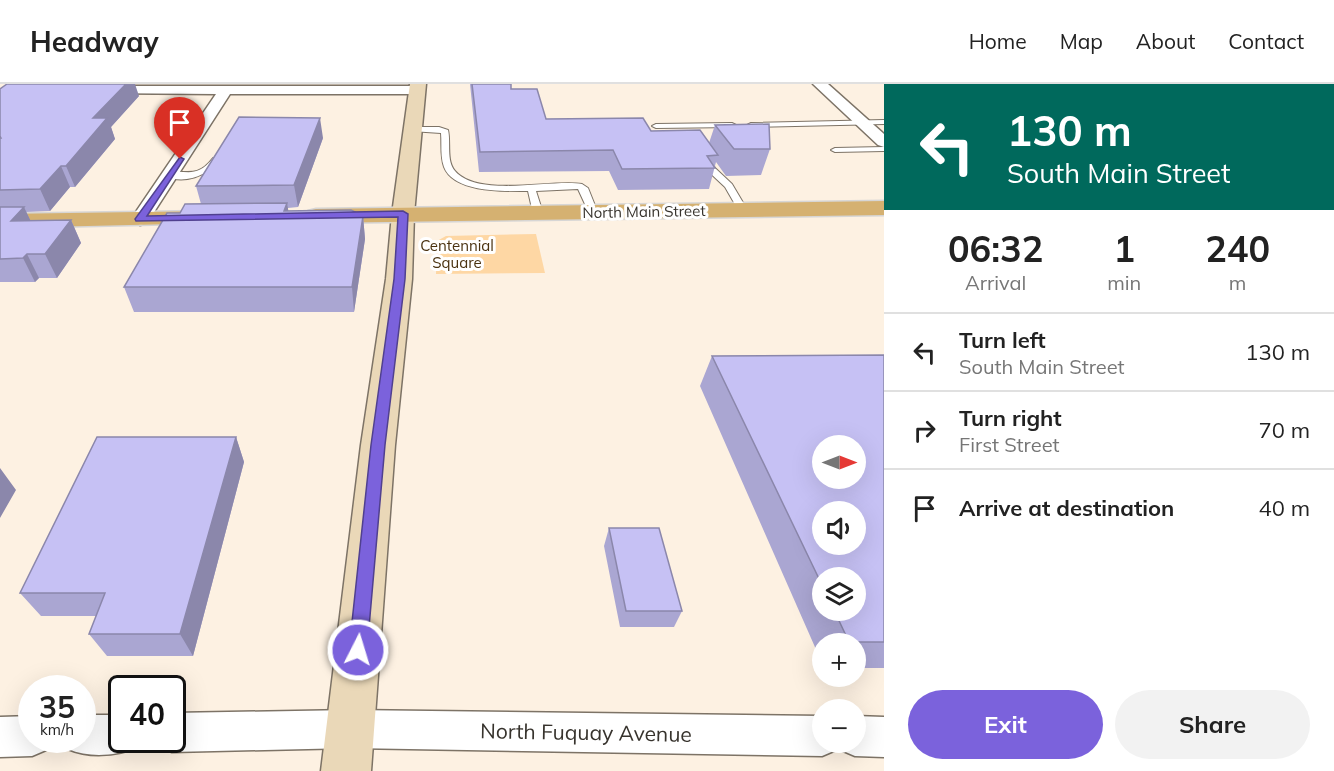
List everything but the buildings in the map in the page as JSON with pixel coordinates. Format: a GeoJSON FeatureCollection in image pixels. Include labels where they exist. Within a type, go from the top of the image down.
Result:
{"type":"FeatureCollection","features":[{"type":"Feature","properties":{"kind":"main road","name":"North Main Street"},"geometry":{"type":"LineString","coordinates":[[292,216],[884,208]]}},
{"type":"Feature","properties":{"kind":"main road"},"geometry":{"type":"LineString","coordinates":[[0,221],[234,217]]}},
{"type":"Feature","properties":{"kind":"street"},"geometry":{"type":"LineString","coordinates":[[820,84],[884,142]]}},
{"type":"Feature","properties":{"kind":"street"},"geometry":{"type":"LineString","coordinates":[[86,90],[417,87],[403,214],[399,279],[378,445],[346,771]]}},
{"type":"Feature","properties":{"kind":"street"},"geometry":{"type":"LineString","coordinates":[[140,219],[226,90]]}},
{"type":"Feature","properties":{"kind":"street","name":"North Fuquay Avenue"},"geometry":{"type":"LineString","coordinates":[[186,733],[351,729],[812,736]]}},
{"type":"Feature","properties":{"kind":"street"},"geometry":{"type":"LineString","coordinates":[[0,737],[18,736]]}},
{"type":"Feature","properties":{"kind":"street"},"geometry":{"type":"LineString","coordinates":[[866,736],[884,737]]}},
{"type":"Feature","properties":{"kind":"lane"},"geometry":{"type":"LineString","coordinates":[[656,126],[884,122]]}},
{"type":"Feature","properties":{"kind":"lane"},"geometry":{"type":"LineString","coordinates":[[414,129],[439,129],[445,132],[447,165],[459,179],[484,187],[579,186],[584,188],[593,213]]}},
{"type":"Feature","properties":{"kind":"lane"},"geometry":{"type":"LineString","coordinates":[[697,145],[712,170],[729,186],[743,211]]}},
{"type":"Feature","properties":{"kind":"lane"},"geometry":{"type":"LineString","coordinates":[[169,176],[194,176],[205,172],[212,167],[223,149]]}},
{"type":"Feature","properties":{"kind":"lane"},"geometry":{"type":"LineString","coordinates":[[835,150],[884,149]]}},
{"type":"Feature","properties":{"kind":"lane"},"geometry":{"type":"LineString","coordinates":[[531,187],[538,213]]}},
{"type":"Feature","properties":{"kind":"green space","name":"Centennial Square"},"geometry":{"type":"Polygon","coordinates":[[[536,234],[545,273],[436,274],[437,241],[446,236],[536,234]]]}},
{"type":"Feature","properties":{"kind":"route"},"geometry":{"type":"LineString","coordinates":[[180,159],[140,219],[403,214],[399,279],[378,445],[358,650]]}}]}
